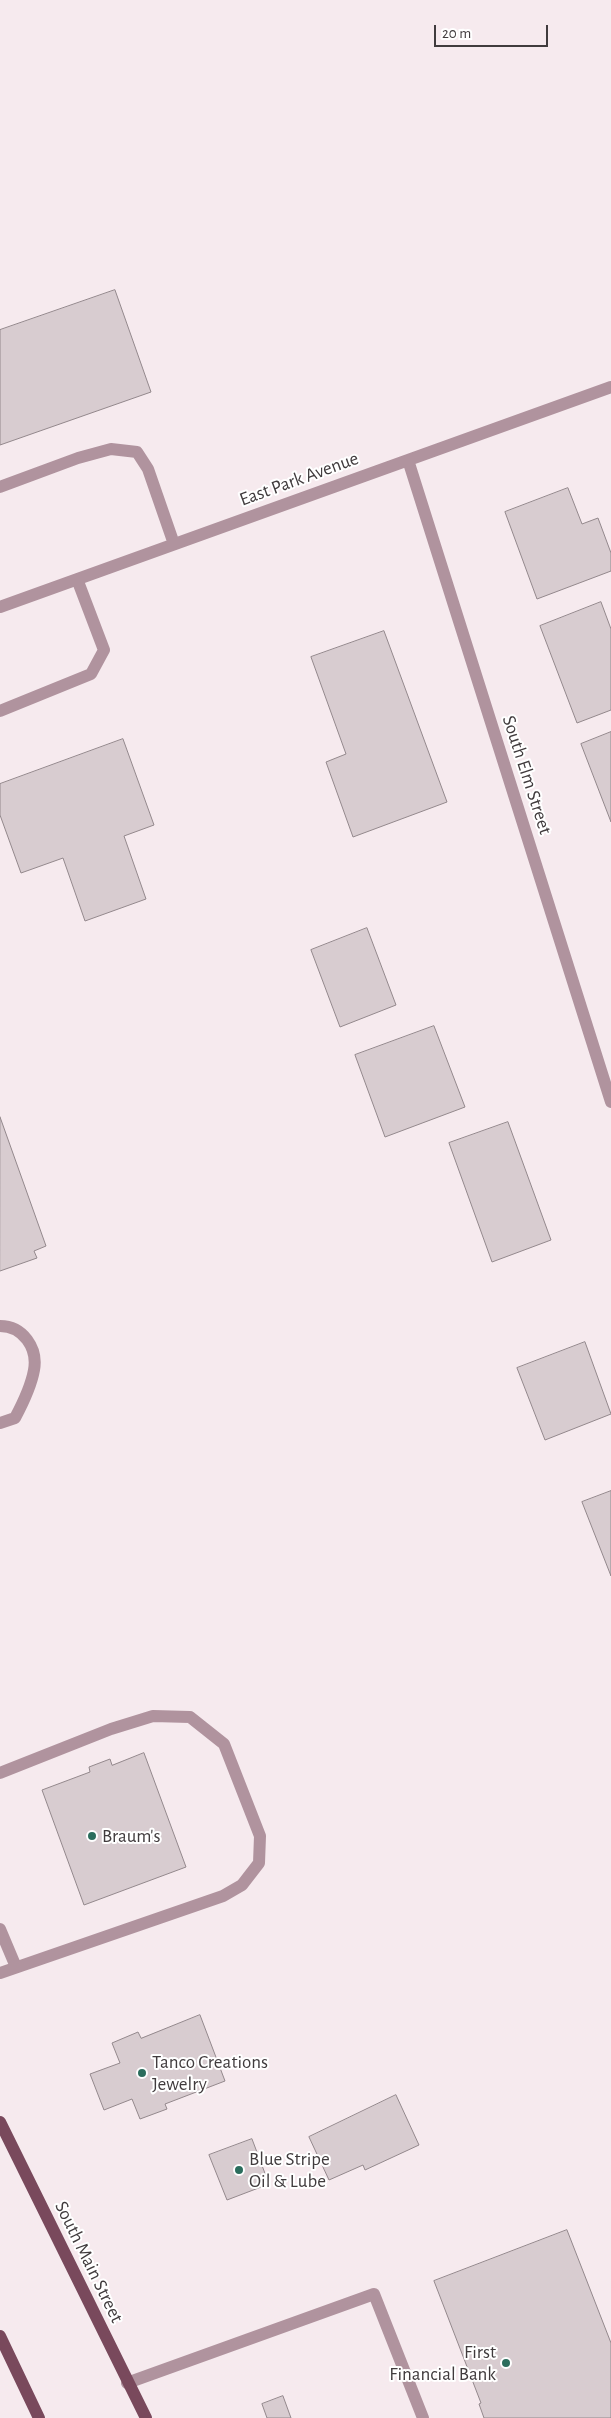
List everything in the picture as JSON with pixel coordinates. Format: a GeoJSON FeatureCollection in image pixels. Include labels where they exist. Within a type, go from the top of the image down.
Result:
{"type":"FeatureCollection","features":[{"type":"Feature","properties":{"kind":"main road","name":"South Main Street"},"geometry":{"type":"LineString","coordinates":[[0,2122],[127,2383],[146,2418]]}},
{"type":"Feature","properties":{"kind":"main road"},"geometry":{"type":"LineString","coordinates":[[0,2336],[39,2418]]}},
{"type":"Feature","properties":{"kind":"street","name":"East Park Avenue"},"geometry":{"type":"LineString","coordinates":[[0,607],[611,387]]}},
{"type":"Feature","properties":{"kind":"street"},"geometry":{"type":"LineString","coordinates":[[0,487],[78,458],[112,449],[137,452],[148,469],[174,544]]}},
{"type":"Feature","properties":{"kind":"street","name":"South Elm Street"},"geometry":{"type":"LineString","coordinates":[[408,460],[611,1102]]}},
{"type":"Feature","properties":{"kind":"street"},"geometry":{"type":"LineString","coordinates":[[0,711],[92,674],[104,650],[77,579]]}},
{"type":"Feature","properties":{"kind":"street"},"geometry":{"type":"LineString","coordinates":[[0,1326],[8,1326],[23,1333],[31,1346],[35,1368],[28,1392],[15,1418],[0,1423]]}},
{"type":"Feature","properties":{"kind":"street"},"geometry":{"type":"LineString","coordinates":[[0,1773],[110,1729],[153,1716],[190,1717],[224,1744],[260,1836],[259,1862],[242,1885],[223,1896],[0,1973]]}},
{"type":"Feature","properties":{"kind":"street"},"geometry":{"type":"LineString","coordinates":[[0,1929],[16,1967]]}},
{"type":"Feature","properties":{"kind":"street"},"geometry":{"type":"LineString","coordinates":[[127,2383],[374,2294],[423,2418]]}},
{"type":"Feature","properties":{"kind":"building"},"geometry":{"type":"Polygon","coordinates":[[[115,290],[151,392],[0,445],[0,330],[115,290]]]}},
{"type":"Feature","properties":{"kind":"building"},"geometry":{"type":"Polygon","coordinates":[[[568,488],[582,524],[598,518],[611,553],[611,571],[537,599],[505,512],[568,488]]]}},
{"type":"Feature","properties":{"kind":"building"},"geometry":{"type":"Polygon","coordinates":[[[601,602],[611,629],[611,710],[577,723],[540,626],[601,602]]]}},
{"type":"Feature","properties":{"kind":"building"},"geometry":{"type":"Polygon","coordinates":[[[384,631],[447,802],[353,837],[326,762],[346,754],[311,657],[384,631]]]}},
{"type":"Feature","properties":{"kind":"building"},"geometry":{"type":"Polygon","coordinates":[[[611,732],[611,822],[581,744],[611,732]]]}},
{"type":"Feature","properties":{"kind":"building"},"geometry":{"type":"Polygon","coordinates":[[[123,739],[154,825],[124,836],[146,899],[85,921],[63,858],[21,873],[0,815],[0,784],[123,739]]]}},
{"type":"Feature","properties":{"kind":"building"},"geometry":{"type":"Polygon","coordinates":[[[367,928],[396,1005],[340,1027],[311,950],[367,928]]]}},
{"type":"Feature","properties":{"kind":"building"},"geometry":{"type":"Polygon","coordinates":[[[434,1026],[465,1107],[385,1137],[355,1055],[434,1026]]]}},
{"type":"Feature","properties":{"kind":"building"},"geometry":{"type":"Polygon","coordinates":[[[0,1117],[46,1246],[34,1251],[37,1258],[0,1271],[0,1117]]]}},
{"type":"Feature","properties":{"kind":"building"},"geometry":{"type":"Polygon","coordinates":[[[508,1122],[551,1240],[492,1262],[449,1143],[508,1122]]]}},
{"type":"Feature","properties":{"kind":"building"},"geometry":{"type":"Polygon","coordinates":[[[585,1342],[611,1414],[545,1440],[517,1368],[585,1342]]]}},
{"type":"Feature","properties":{"kind":"building"},"geometry":{"type":"Polygon","coordinates":[[[611,1491],[611,1576],[582,1502],[611,1491]]]}},
{"type":"Feature","properties":{"kind":"building"},"geometry":{"type":"Polygon","coordinates":[[[144,1753],[186,1867],[84,1905],[42,1790],[90,1772],[89,1767],[110,1759],[112,1765],[144,1753]]]}},
{"type":"Feature","properties":{"kind":"building"},"geometry":{"type":"Polygon","coordinates":[[[200,2015],[225,2081],[165,2104],[167,2109],[140,2119],[132,2099],[104,2110],[90,2074],[120,2063],[112,2043],[138,2032],[141,2038],[200,2015]]]}},
{"type":"Feature","properties":{"kind":"building"},"geometry":{"type":"Polygon","coordinates":[[[396,2095],[419,2145],[365,2170],[363,2165],[329,2180],[309,2137],[396,2095]]]}},
{"type":"Feature","properties":{"kind":"building"},"geometry":{"type":"Polygon","coordinates":[[[252,2139],[269,2184],[227,2200],[209,2155],[252,2139]]]}},
{"type":"Feature","properties":{"kind":"building"},"geometry":{"type":"Polygon","coordinates":[[[567,2230],[611,2343],[611,2418],[484,2418],[479,2404],[481,2403],[434,2281],[567,2230]]]}},
{"type":"Feature","properties":{"kind":"building"},"geometry":{"type":"Polygon","coordinates":[[[283,2396],[291,2418],[267,2418],[262,2404],[283,2396]]]}},
{"type":"Feature","properties":{"kind":"place","name":"Braum's"},"geometry":{"type":"Point","coordinates":[92,1836]}},
{"type":"Feature","properties":{"kind":"place","name":"Tanco Creations Jewelry"},"geometry":{"type":"Point","coordinates":[142,2073]}},
{"type":"Feature","properties":{"kind":"place","name":"Blue Stripe Oil & Lube"},"geometry":{"type":"Point","coordinates":[239,2170]}},
{"type":"Feature","properties":{"kind":"place","name":"First Financial Bank"},"geometry":{"type":"Point","coordinates":[506,2363]}}]}
